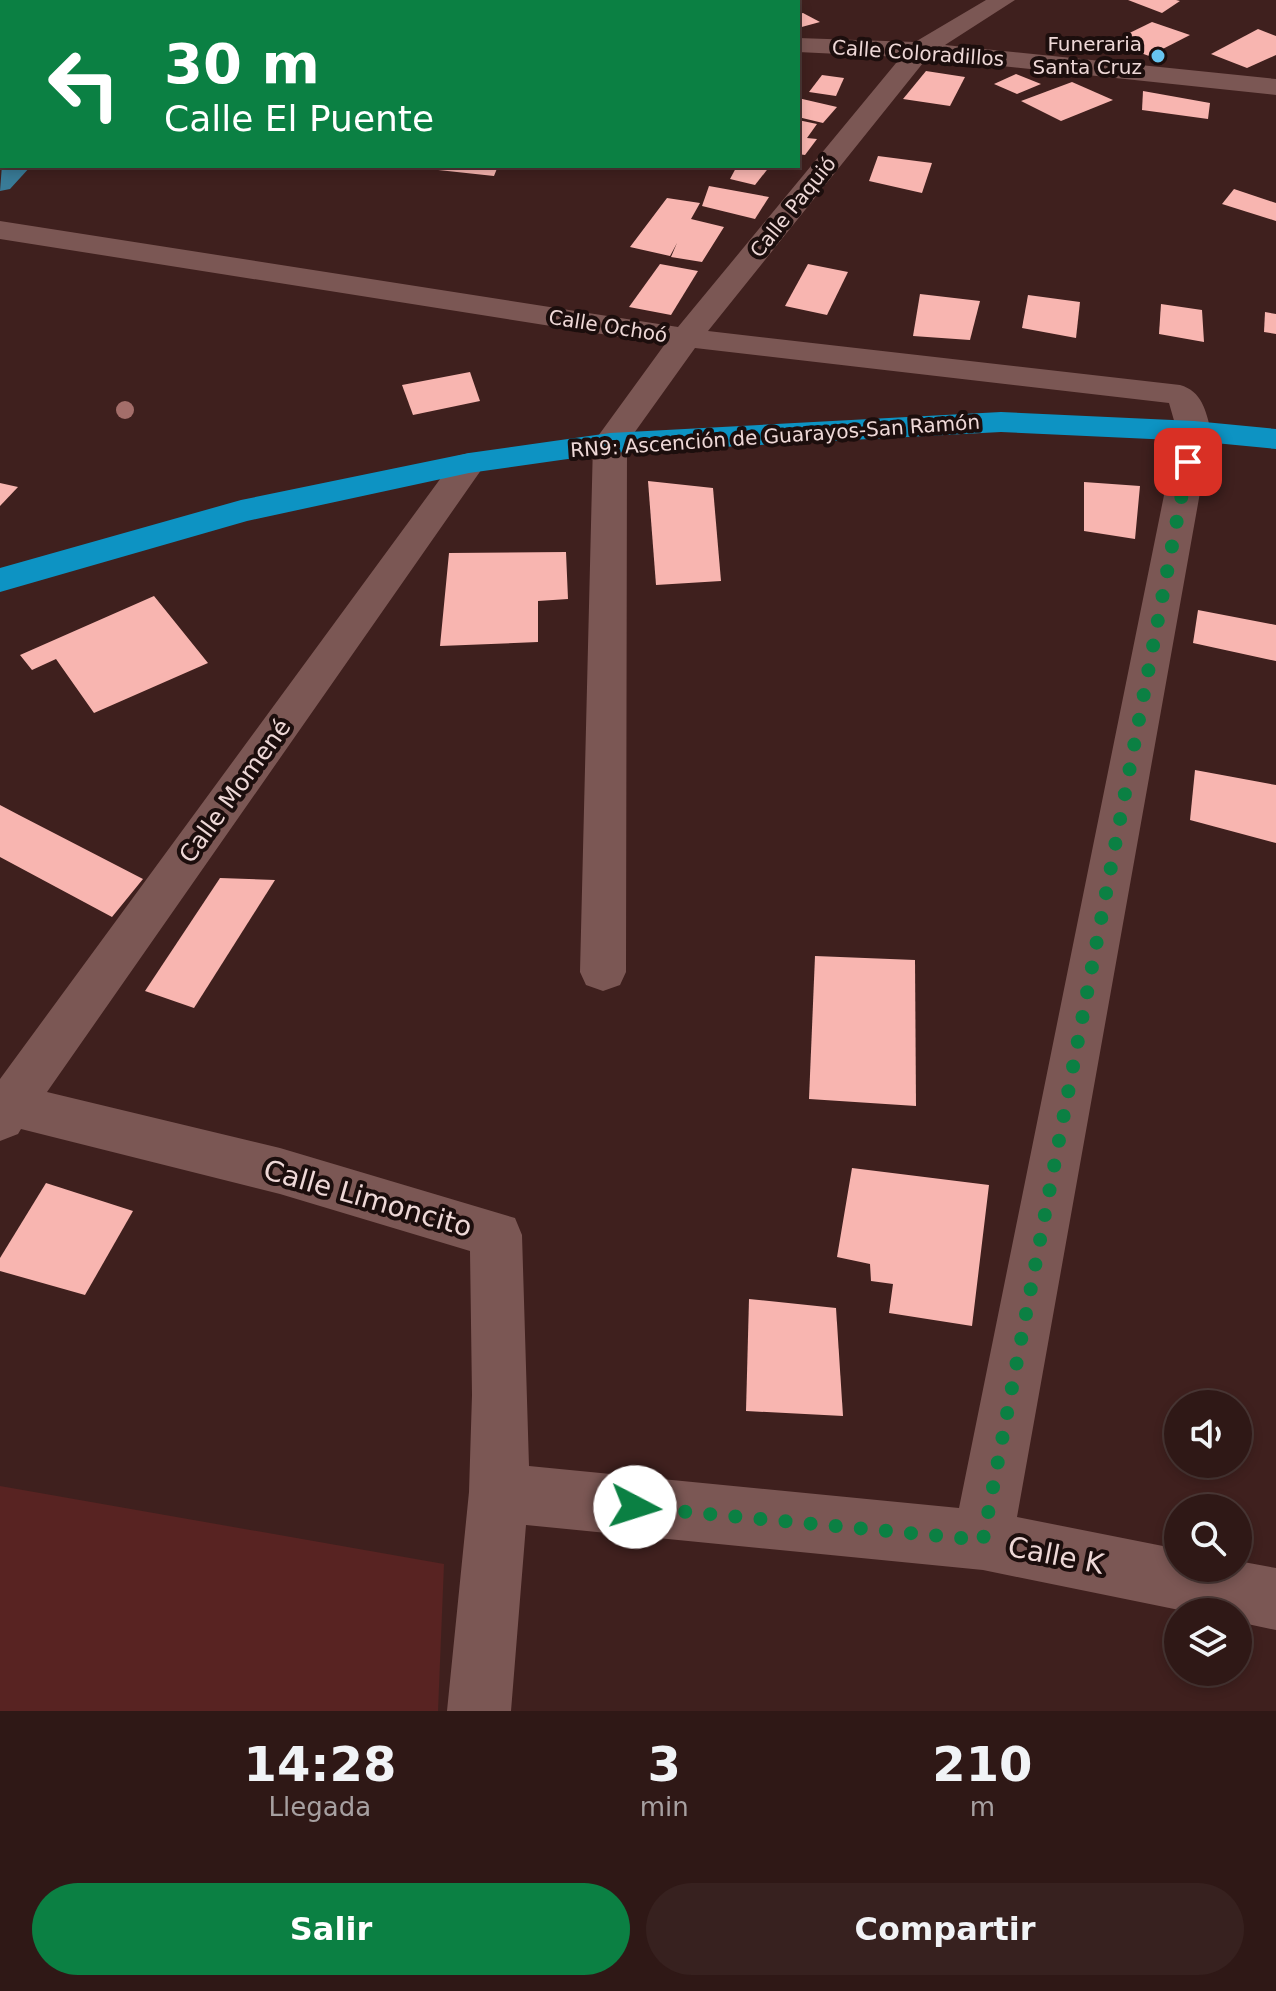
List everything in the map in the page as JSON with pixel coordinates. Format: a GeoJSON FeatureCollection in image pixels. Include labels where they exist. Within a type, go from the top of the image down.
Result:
{"type":"FeatureCollection","features":[{"type":"Feature","properties":{"kind":"highway","name":"RN9: Ascención de Guarayos-San Ramón"},"geometry":{"type":"LineString","coordinates":[[0,580],[241,511],[469,463],[610,443],[1001,422],[1194,431],[1276,439]]}},
{"type":"Feature","properties":{"kind":"main road"},"geometry":{"type":"LineString","coordinates":[[0,183],[15,168]]}},
{"type":"Feature","properties":{"kind":"street","name":"Calle Paquió"},"geometry":{"type":"LineString","coordinates":[[610,443],[686,338],[920,50],[1003,0]]}},
{"type":"Feature","properties":{"kind":"street","name":"Calle Coloradillos"},"geometry":{"type":"LineString","coordinates":[[800,45],[920,50],[1276,87]]}},
{"type":"Feature","properties":{"kind":"street","name":"Calle Ochoó"},"geometry":{"type":"LineString","coordinates":[[0,230],[686,338],[1180,395],[1189,407],[1194,431]]}},
{"type":"Feature","properties":{"kind":"street"},"geometry":{"type":"LineString","coordinates":[[983,1540],[1194,431]]}},
{"type":"Feature","properties":{"kind":"street"},"geometry":{"type":"LineString","coordinates":[[603,972],[610,443]]}},
{"type":"Feature","properties":{"kind":"street","name":"Calle Momené"},"geometry":{"type":"LineString","coordinates":[[5,1112],[469,463]]}},
{"type":"Feature","properties":{"kind":"street","name":"Calle Limoncito"},"geometry":{"type":"LineString","coordinates":[[5,1112],[280,1171],[496,1235],[502,1347],[499,1493],[479,1711]]}},
{"type":"Feature","properties":{"kind":"street","name":"Calle K"},"geometry":{"type":"LineString","coordinates":[[499,1493],[983,1540],[1276,1599]]}},
{"type":"Feature","properties":{"kind":"shaded area"},"geometry":{"type":"Polygon","coordinates":[[[0,1486],[444,1564],[438,1711],[0,1711],[0,1486]]]}},
{"type":"Feature","properties":{"kind":"building"},"geometry":{"type":"Polygon","coordinates":[[[1128,0],[1176,0],[1180,1],[1162,13],[1128,0]]]}},
{"type":"Feature","properties":{"kind":"building"},"geometry":{"type":"Polygon","coordinates":[[[803,13],[820,22],[800,27],[800,14],[803,13]]]}},
{"type":"Feature","properties":{"kind":"building"},"geometry":{"type":"Polygon","coordinates":[[[1152,22],[1190,35],[1149,56],[1111,42],[1152,22]]]}},
{"type":"Feature","properties":{"kind":"building"},"geometry":{"type":"Polygon","coordinates":[[[1258,29],[1276,36],[1276,55],[1247,68],[1211,54],[1258,29]]]}},
{"type":"Feature","properties":{"kind":"building"},"geometry":{"type":"Polygon","coordinates":[[[926,71],[965,77],[950,106],[903,99],[926,71]]]}},
{"type":"Feature","properties":{"kind":"building"},"geometry":{"type":"Polygon","coordinates":[[[1016,74],[1041,84],[1017,94],[994,84],[1016,74]]]}},
{"type":"Feature","properties":{"kind":"building"},"geometry":{"type":"Polygon","coordinates":[[[822,75],[844,78],[836,96],[809,92],[822,75]]]}},
{"type":"Feature","properties":{"kind":"building"},"geometry":{"type":"Polygon","coordinates":[[[1072,82],[1113,100],[1061,121],[1021,101],[1072,82]]]}},
{"type":"Feature","properties":{"kind":"building"},"geometry":{"type":"Polygon","coordinates":[[[1143,91],[1210,103],[1208,119],[1142,110],[1143,91]]]}},
{"type":"Feature","properties":{"kind":"building"},"geometry":{"type":"Polygon","coordinates":[[[800,98],[837,107],[823,123],[800,117],[800,98]]]}},
{"type":"Feature","properties":{"kind":"building"},"geometry":{"type":"Polygon","coordinates":[[[800,120],[817,124],[807,138],[817,139],[805,155],[800,154],[800,120]]]}},
{"type":"Feature","properties":{"kind":"building"},"geometry":{"type":"Polygon","coordinates":[[[878,156],[932,163],[922,193],[869,181],[878,156]]]}},
{"type":"Feature","properties":{"kind":"building"},"geometry":{"type":"Polygon","coordinates":[[[420,168],[497,168],[494,176],[420,168]]]}},
{"type":"Feature","properties":{"kind":"building"},"geometry":{"type":"Polygon","coordinates":[[[736,168],[768,168],[755,185],[730,179],[736,168]]]}},
{"type":"Feature","properties":{"kind":"building"},"geometry":{"type":"Polygon","coordinates":[[[709,186],[769,197],[755,219],[702,206],[709,186]]]}},
{"type":"Feature","properties":{"kind":"building"},"geometry":{"type":"Polygon","coordinates":[[[1234,189],[1276,203],[1276,221],[1222,204],[1234,189]]]}},
{"type":"Feature","properties":{"kind":"building"},"geometry":{"type":"Polygon","coordinates":[[[667,198],[700,203],[691,219],[724,227],[702,262],[671,257],[677,243],[670,256],[630,247],[667,198]]]}},
{"type":"Feature","properties":{"kind":"building"},"geometry":{"type":"Polygon","coordinates":[[[660,264],[698,271],[671,315],[629,307],[660,264]]]}},
{"type":"Feature","properties":{"kind":"building"},"geometry":{"type":"Polygon","coordinates":[[[808,264],[848,272],[827,315],[785,306],[808,264]]]}},
{"type":"Feature","properties":{"kind":"building"},"geometry":{"type":"Polygon","coordinates":[[[920,294],[980,301],[970,340],[913,336],[920,294]]]}},
{"type":"Feature","properties":{"kind":"building"},"geometry":{"type":"Polygon","coordinates":[[[1028,295],[1080,302],[1076,338],[1022,328],[1028,295]]]}},
{"type":"Feature","properties":{"kind":"building"},"geometry":{"type":"Polygon","coordinates":[[[1161,304],[1202,310],[1204,342],[1159,334],[1161,304]]]}},
{"type":"Feature","properties":{"kind":"building"},"geometry":{"type":"Polygon","coordinates":[[[1265,312],[1276,314],[1276,334],[1264,332],[1265,312]]]}},
{"type":"Feature","properties":{"kind":"building"},"geometry":{"type":"Polygon","coordinates":[[[470,372],[480,401],[413,415],[402,385],[470,372]]]}},
{"type":"Feature","properties":{"kind":"building"},"geometry":{"type":"Polygon","coordinates":[[[648,481],[713,488],[721,581],[656,585],[648,481]]]}},
{"type":"Feature","properties":{"kind":"building"},"geometry":{"type":"Polygon","coordinates":[[[1084,482],[1140,486],[1135,539],[1084,531],[1084,482]]]}},
{"type":"Feature","properties":{"kind":"building"},"geometry":{"type":"Polygon","coordinates":[[[0,483],[18,487],[0,506],[0,483]]]}},
{"type":"Feature","properties":{"kind":"building"},"geometry":{"type":"Polygon","coordinates":[[[566,552],[568,599],[538,601],[538,642],[440,646],[449,553],[566,552]]]}},
{"type":"Feature","properties":{"kind":"building"},"geometry":{"type":"Polygon","coordinates":[[[154,596],[208,663],[94,713],[56,659],[32,670],[20,655],[154,596]]]}},
{"type":"Feature","properties":{"kind":"building"},"geometry":{"type":"Polygon","coordinates":[[[1198,610],[1276,625],[1276,661],[1193,643],[1198,610]]]}},
{"type":"Feature","properties":{"kind":"building"},"geometry":{"type":"Polygon","coordinates":[[[1195,770],[1276,785],[1276,843],[1190,820],[1195,770]]]}},
{"type":"Feature","properties":{"kind":"building"},"geometry":{"type":"Polygon","coordinates":[[[0,805],[143,879],[112,917],[0,857],[0,805]]]}},
{"type":"Feature","properties":{"kind":"building"},"geometry":{"type":"Polygon","coordinates":[[[220,878],[275,880],[194,1008],[145,991],[220,878]]]}},
{"type":"Feature","properties":{"kind":"building"},"geometry":{"type":"Polygon","coordinates":[[[815,956],[915,960],[916,1106],[809,1099],[815,956]]]}},
{"type":"Feature","properties":{"kind":"building"},"geometry":{"type":"Polygon","coordinates":[[[852,1168],[989,1185],[972,1326],[889,1313],[893,1284],[871,1281],[870,1264],[837,1257],[852,1168]]]}},
{"type":"Feature","properties":{"kind":"building"},"geometry":{"type":"Polygon","coordinates":[[[46,1183],[133,1211],[85,1295],[0,1271],[0,1258],[46,1183]]]}},
{"type":"Feature","properties":{"kind":"building"},"geometry":{"type":"Polygon","coordinates":[[[749,1299],[836,1308],[843,1416],[746,1411],[749,1299]]]}},
{"type":"Feature","properties":{"kind":"place","name":"Funeraria Santa Cruz"},"geometry":{"type":"Point","coordinates":[1158,56]}},
{"type":"Feature","properties":{"kind":"route"},"geometry":{"type":"LineString","coordinates":[[635,1507],[983,1540],[1188,462]]}}]}
